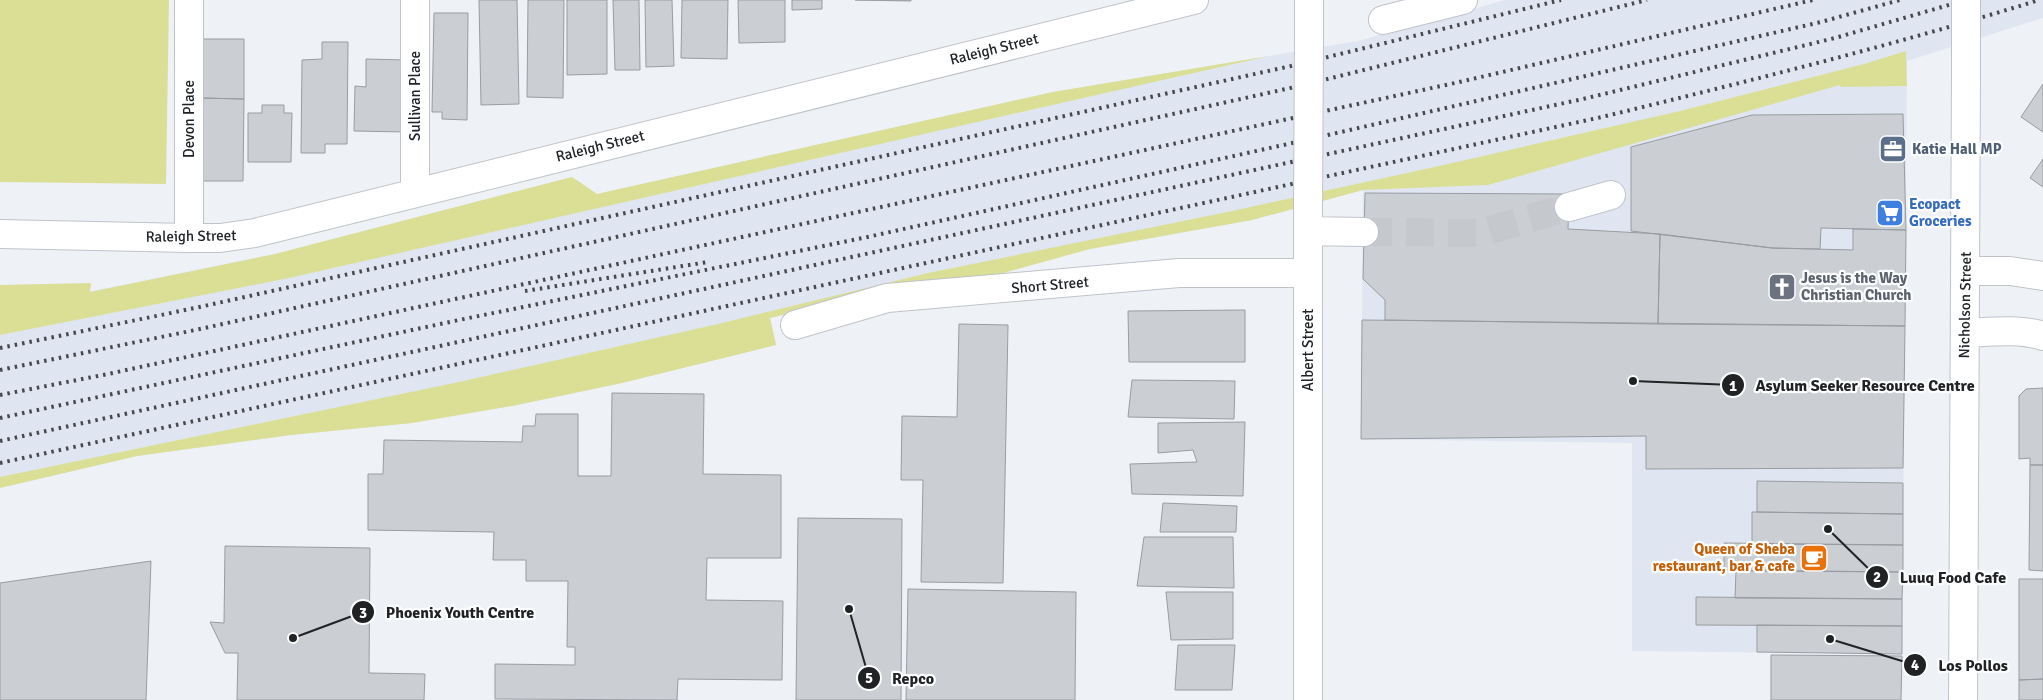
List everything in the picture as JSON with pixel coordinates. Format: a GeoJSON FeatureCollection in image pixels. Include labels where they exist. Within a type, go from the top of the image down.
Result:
{"type":"FeatureCollection","features":[{"type":"Feature","properties":{"kind":"street","name":"Devon Place"},"geometry":{"type":"LineString","coordinates":[[189,0],[189,238]]}},
{"type":"Feature","properties":{"kind":"street","name":"Sullivan Place"},"geometry":{"type":"LineString","coordinates":[[415,0],[415,192]]}},
{"type":"Feature","properties":{"kind":"street","name":"Raleigh Street"},"geometry":{"type":"LineString","coordinates":[[0,234],[220,238],[255,233],[1194,0]]}},
{"type":"Feature","properties":{"kind":"street","name":"Albert Street"},"geometry":{"type":"LineString","coordinates":[[1308,700],[1310,0]]}},
{"type":"Feature","properties":{"kind":"street"},"geometry":{"type":"LineString","coordinates":[[1383,20],[1463,0]]}},
{"type":"Feature","properties":{"kind":"street","name":"Nicholson Street"},"geometry":{"type":"LineString","coordinates":[[1963,700],[1966,0]]}},
{"type":"Feature","properties":{"kind":"street"},"geometry":{"type":"LineString","coordinates":[[1569,207],[1611,195]]}},
{"type":"Feature","properties":{"kind":"street"},"geometry":{"type":"LineString","coordinates":[[1308,219],[1364,232]]}},
{"type":"Feature","properties":{"kind":"street"},"geometry":{"type":"LineString","coordinates":[[1966,271],[2010,271],[2043,276]]}},
{"type":"Feature","properties":{"kind":"street","name":"Short Street"},"geometry":{"type":"LineString","coordinates":[[795,324],[887,298],[1179,273],[1308,273]]}},
{"type":"Feature","properties":{"kind":"street"},"geometry":{"type":"LineString","coordinates":[[1965,333],[2011,332],[2034,333],[2043,336]]}},
{"type":"Feature","properties":{"kind":"shaded area"},"geometry":{"type":"Polygon","coordinates":[[[1505,0],[2043,0],[2043,18],[1907,61],[1902,654],[1632,651],[1632,443],[1361,439],[1363,190],[1252,220],[1090,249],[892,289],[770,318],[776,345],[622,383],[512,406],[412,423],[291,435],[137,456],[0,488],[0,310],[275,254],[572,177],[597,194],[1053,92],[1358,41],[1505,0]]]}},
{"type":"Feature","properties":{"kind":"green space"},"geometry":{"type":"Polygon","coordinates":[[[0,0],[169,0],[166,184],[0,182],[0,0]]]}},
{"type":"Feature","properties":{"kind":"green space"},"geometry":{"type":"Polygon","coordinates":[[[1906,51],[1907,86],[1841,87],[1840,85],[1488,185],[1363,190],[1252,220],[1090,249],[978,280],[892,289],[770,318],[776,345],[622,383],[512,406],[412,423],[291,435],[137,456],[0,488],[0,477],[459,382],[718,324],[928,273],[1232,211],[1439,166],[1680,111],[1864,64],[1906,51]]]}},
{"type":"Feature","properties":{"kind":"green space"},"geometry":{"type":"Polygon","coordinates":[[[1269,56],[289,278],[0,335],[0,285],[91,283],[90,292],[275,254],[572,177],[597,194],[1053,92],[1269,56]]]}},
{"type":"Feature","properties":{"kind":"building"},"geometry":{"type":"Polygon","coordinates":[[[479,0],[517,0],[519,104],[481,105],[479,0]]]}},
{"type":"Feature","properties":{"kind":"building"},"geometry":{"type":"Polygon","coordinates":[[[528,0],[564,0],[563,98],[527,97],[528,0]]]}},
{"type":"Feature","properties":{"kind":"building"},"geometry":{"type":"Polygon","coordinates":[[[567,0],[607,0],[607,74],[567,75],[567,0]]]}},
{"type":"Feature","properties":{"kind":"building"},"geometry":{"type":"Polygon","coordinates":[[[613,0],[639,0],[640,70],[615,70],[613,0]]]}},
{"type":"Feature","properties":{"kind":"building"},"geometry":{"type":"Polygon","coordinates":[[[645,0],[672,0],[674,66],[646,67],[645,0]]]}},
{"type":"Feature","properties":{"kind":"building"},"geometry":{"type":"Polygon","coordinates":[[[682,0],[728,0],[727,59],[681,58],[682,0]]]}},
{"type":"Feature","properties":{"kind":"building"},"geometry":{"type":"Polygon","coordinates":[[[738,0],[785,0],[785,42],[739,43],[738,0]]]}},
{"type":"Feature","properties":{"kind":"building"},"geometry":{"type":"Polygon","coordinates":[[[792,0],[822,0],[822,9],[792,10],[792,0]]]}},
{"type":"Feature","properties":{"kind":"building"},"geometry":{"type":"Polygon","coordinates":[[[855,0],[911,0],[911,1],[855,0]]]}},
{"type":"Feature","properties":{"kind":"building"},"geometry":{"type":"Polygon","coordinates":[[[434,13],[468,13],[467,120],[442,119],[442,112],[432,112],[434,13]]]}},
{"type":"Feature","properties":{"kind":"building"},"geometry":{"type":"Polygon","coordinates":[[[202,39],[244,39],[244,99],[201,98],[202,39]]]}},
{"type":"Feature","properties":{"kind":"building"},"geometry":{"type":"Polygon","coordinates":[[[322,42],[348,42],[347,144],[325,144],[325,153],[301,153],[302,60],[322,59],[322,42]]]}},
{"type":"Feature","properties":{"kind":"building"},"geometry":{"type":"Polygon","coordinates":[[[366,59],[406,60],[406,132],[354,131],[355,86],[366,87],[366,59]]]}},
{"type":"Feature","properties":{"kind":"building"},"geometry":{"type":"Polygon","coordinates":[[[2043,84],[2043,132],[2021,117],[2043,84]]]}},
{"type":"Feature","properties":{"kind":"building"},"geometry":{"type":"Polygon","coordinates":[[[201,98],[244,99],[243,181],[200,181],[201,98]]]}},
{"type":"Feature","properties":{"kind":"building"},"geometry":{"type":"Polygon","coordinates":[[[262,105],[284,105],[284,113],[292,113],[291,162],[248,162],[248,113],[262,113],[262,105]]]}},
{"type":"Feature","properties":{"kind":"building"},"geometry":{"type":"Polygon","coordinates":[[[1903,114],[1906,230],[1821,228],[1820,249],[1772,248],[1631,231],[1631,147],[1752,115],[1903,114]]]}},
{"type":"Feature","properties":{"kind":"building"},"geometry":{"type":"Polygon","coordinates":[[[2043,159],[2043,187],[2030,178],[2043,159]]]}},
{"type":"Feature","properties":{"kind":"building"},"geometry":{"type":"Polygon","coordinates":[[[1365,193],[1569,194],[1568,229],[1660,234],[1658,324],[1385,320],[1385,300],[1363,279],[1365,193]]]}},
{"type":"Feature","properties":{"kind":"building","name":"Jesus is the Way Christian Church"},"geometry":{"type":"Polygon","coordinates":[[[1853,229],[1906,230],[1905,326],[1658,324],[1660,234],[1772,248],[1853,250],[1853,229]]]}},
{"type":"Feature","properties":{"kind":"building"},"geometry":{"type":"Polygon","coordinates":[[[1245,310],[1245,362],[1129,362],[1128,311],[1245,310]]]}},
{"type":"Feature","properties":{"kind":"building"},"geometry":{"type":"Polygon","coordinates":[[[1362,320],[1905,326],[1903,468],[1646,469],[1646,436],[1361,439],[1362,320]]]}},
{"type":"Feature","properties":{"kind":"building"},"geometry":{"type":"Polygon","coordinates":[[[959,324],[1008,325],[1003,583],[921,582],[923,480],[901,480],[902,416],[957,417],[959,324]]]}},
{"type":"Feature","properties":{"kind":"building"},"geometry":{"type":"Polygon","coordinates":[[[1132,380],[1235,381],[1234,419],[1128,417],[1132,380]]]}},
{"type":"Feature","properties":{"kind":"building"},"geometry":{"type":"Polygon","coordinates":[[[2043,388],[2043,465],[2030,465],[2030,458],[2019,459],[2019,396],[2026,389],[2043,388]]]}},
{"type":"Feature","properties":{"kind":"building"},"geometry":{"type":"Polygon","coordinates":[[[612,393],[704,394],[703,474],[781,475],[781,558],[707,558],[706,600],[783,601],[782,680],[678,679],[677,700],[495,699],[495,664],[575,665],[575,647],[567,647],[568,581],[526,581],[526,560],[493,560],[494,532],[368,530],[368,474],[383,474],[384,440],[522,442],[523,426],[535,426],[536,414],[578,414],[578,476],[611,476],[612,393]]]}},
{"type":"Feature","properties":{"kind":"building"},"geometry":{"type":"Polygon","coordinates":[[[1245,422],[1243,496],[1132,494],[1130,464],[1197,462],[1193,450],[1158,453],[1158,423],[1245,422]]]}},
{"type":"Feature","properties":{"kind":"building"},"geometry":{"type":"Polygon","coordinates":[[[2030,465],[2043,465],[2043,571],[2029,570],[2030,465]]]}},
{"type":"Feature","properties":{"kind":"building"},"geometry":{"type":"Polygon","coordinates":[[[1757,481],[1903,483],[1903,514],[1757,512],[1757,481]]]}},
{"type":"Feature","properties":{"kind":"building"},"geometry":{"type":"Polygon","coordinates":[[[1163,503],[1237,506],[1236,532],[1160,532],[1163,503]]]}},
{"type":"Feature","properties":{"kind":"building"},"geometry":{"type":"Polygon","coordinates":[[[1752,512],[1903,514],[1903,545],[1752,544],[1752,512]]]}},
{"type":"Feature","properties":{"kind":"building"},"geometry":{"type":"Polygon","coordinates":[[[798,518],[902,519],[901,700],[796,700],[798,518]]]}},
{"type":"Feature","properties":{"kind":"building"},"geometry":{"type":"Polygon","coordinates":[[[1144,537],[1233,537],[1234,588],[1137,586],[1144,537]]]}},
{"type":"Feature","properties":{"kind":"building","name":"Queen of Sheba restaurant, bar & cafe"},"geometry":{"type":"Polygon","coordinates":[[[1724,543],[1903,545],[1903,572],[1724,570],[1724,543]]]}},
{"type":"Feature","properties":{"kind":"building"},"geometry":{"type":"Polygon","coordinates":[[[225,546],[370,548],[369,673],[425,674],[424,700],[237,700],[238,653],[225,653],[210,622],[224,623],[225,546]]]}},
{"type":"Feature","properties":{"kind":"building"},"geometry":{"type":"Polygon","coordinates":[[[151,561],[146,700],[0,700],[0,583],[151,561]]]}},
{"type":"Feature","properties":{"kind":"building"},"geometry":{"type":"Polygon","coordinates":[[[1736,571],[1903,572],[1902,599],[1735,598],[1736,571]]]}},
{"type":"Feature","properties":{"kind":"building"},"geometry":{"type":"Polygon","coordinates":[[[2019,579],[2043,579],[2043,679],[2019,680],[2019,579]]]}},
{"type":"Feature","properties":{"kind":"building"},"geometry":{"type":"Polygon","coordinates":[[[908,589],[1076,592],[1075,700],[906,700],[908,589]]]}},
{"type":"Feature","properties":{"kind":"building"},"geometry":{"type":"Polygon","coordinates":[[[1166,592],[1233,592],[1233,639],[1171,640],[1166,592]]]}},
{"type":"Feature","properties":{"kind":"building"},"geometry":{"type":"Polygon","coordinates":[[[1696,597],[1902,599],[1902,626],[1696,625],[1696,597]]]}},
{"type":"Feature","properties":{"kind":"building"},"geometry":{"type":"Polygon","coordinates":[[[1757,625],[1902,626],[1902,654],[1757,652],[1757,625]]]}},
{"type":"Feature","properties":{"kind":"building"},"geometry":{"type":"Polygon","coordinates":[[[1178,645],[1235,645],[1232,690],[1175,690],[1178,645]]]}},
{"type":"Feature","properties":{"kind":"building"},"geometry":{"type":"Polygon","coordinates":[[[1771,655],[1902,656],[1901,700],[1771,700],[1771,655]]]}},
{"type":"Feature","properties":{"kind":"building"},"geometry":{"type":"Polygon","coordinates":[[[2043,679],[2043,700],[2019,700],[2019,680],[2043,679]]]}},
{"type":"Feature","properties":{"kind":"tunnel"},"geometry":{"type":"LineString","coordinates":[[1364,232],[1480,233],[1569,207]]}},
{"type":"Feature","properties":{"kind":"railway"},"geometry":{"type":"LineString","coordinates":[[0,348],[195,308],[1291,66],[1561,0]]}},
{"type":"Feature","properties":{"kind":"railway"},"geometry":{"type":"LineString","coordinates":[[0,370],[200,329],[1295,87],[1647,0]]}},
{"type":"Feature","properties":{"kind":"railway"},"geometry":{"type":"LineString","coordinates":[[0,395],[108,374],[1455,83],[1813,0]]}},
{"type":"Feature","properties":{"kind":"railway"},"geometry":{"type":"LineString","coordinates":[[0,418],[459,320],[863,238],[1306,140],[1734,42],[1821,22],[1900,0]]}},
{"type":"Feature","properties":{"kind":"railway"},"geometry":{"type":"LineString","coordinates":[[0,441],[1583,99],[1835,38],[1966,0]]}},
{"type":"Feature","properties":{"kind":"railway"},"geometry":{"type":"LineString","coordinates":[[0,463],[1602,117],[1876,47],[2039,0]]}},
{"type":"Feature","properties":{"kind":"railway"},"geometry":{"type":"LineString","coordinates":[[525,291],[708,262]]}},
{"type":"Feature","properties":{"kind":"place","name":"Katie Hall MP"},"geometry":{"type":"Point","coordinates":[1893,149]}},
{"type":"Feature","properties":{"kind":"place","name":"Ecopact Groceries"},"geometry":{"type":"Point","coordinates":[1890,213]}},
{"type":"Feature","properties":{"kind":"place","name":"Jesus is the Way Christian Church"},"geometry":{"type":"Point","coordinates":[1782,287]}},
{"type":"Feature","properties":{"kind":"place","name":"Asylum Seeker Resource Centre"},"geometry":{"type":"Point","coordinates":[1633,381]}},
{"type":"Feature","properties":{"kind":"place","name":"Luuq Food Cafe"},"geometry":{"type":"Point","coordinates":[1828,529]}},
{"type":"Feature","properties":{"kind":"place","name":"Queen of Sheba restaurant, bar & cafe"},"geometry":{"type":"Point","coordinates":[1814,558]}},
{"type":"Feature","properties":{"kind":"place","name":"Repco"},"geometry":{"type":"Point","coordinates":[849,609]}},
{"type":"Feature","properties":{"kind":"place","name":"Phoenix Youth Centre"},"geometry":{"type":"Point","coordinates":[293,638]}},
{"type":"Feature","properties":{"kind":"place","name":"Los Pollos"},"geometry":{"type":"Point","coordinates":[1830,639]}}]}
